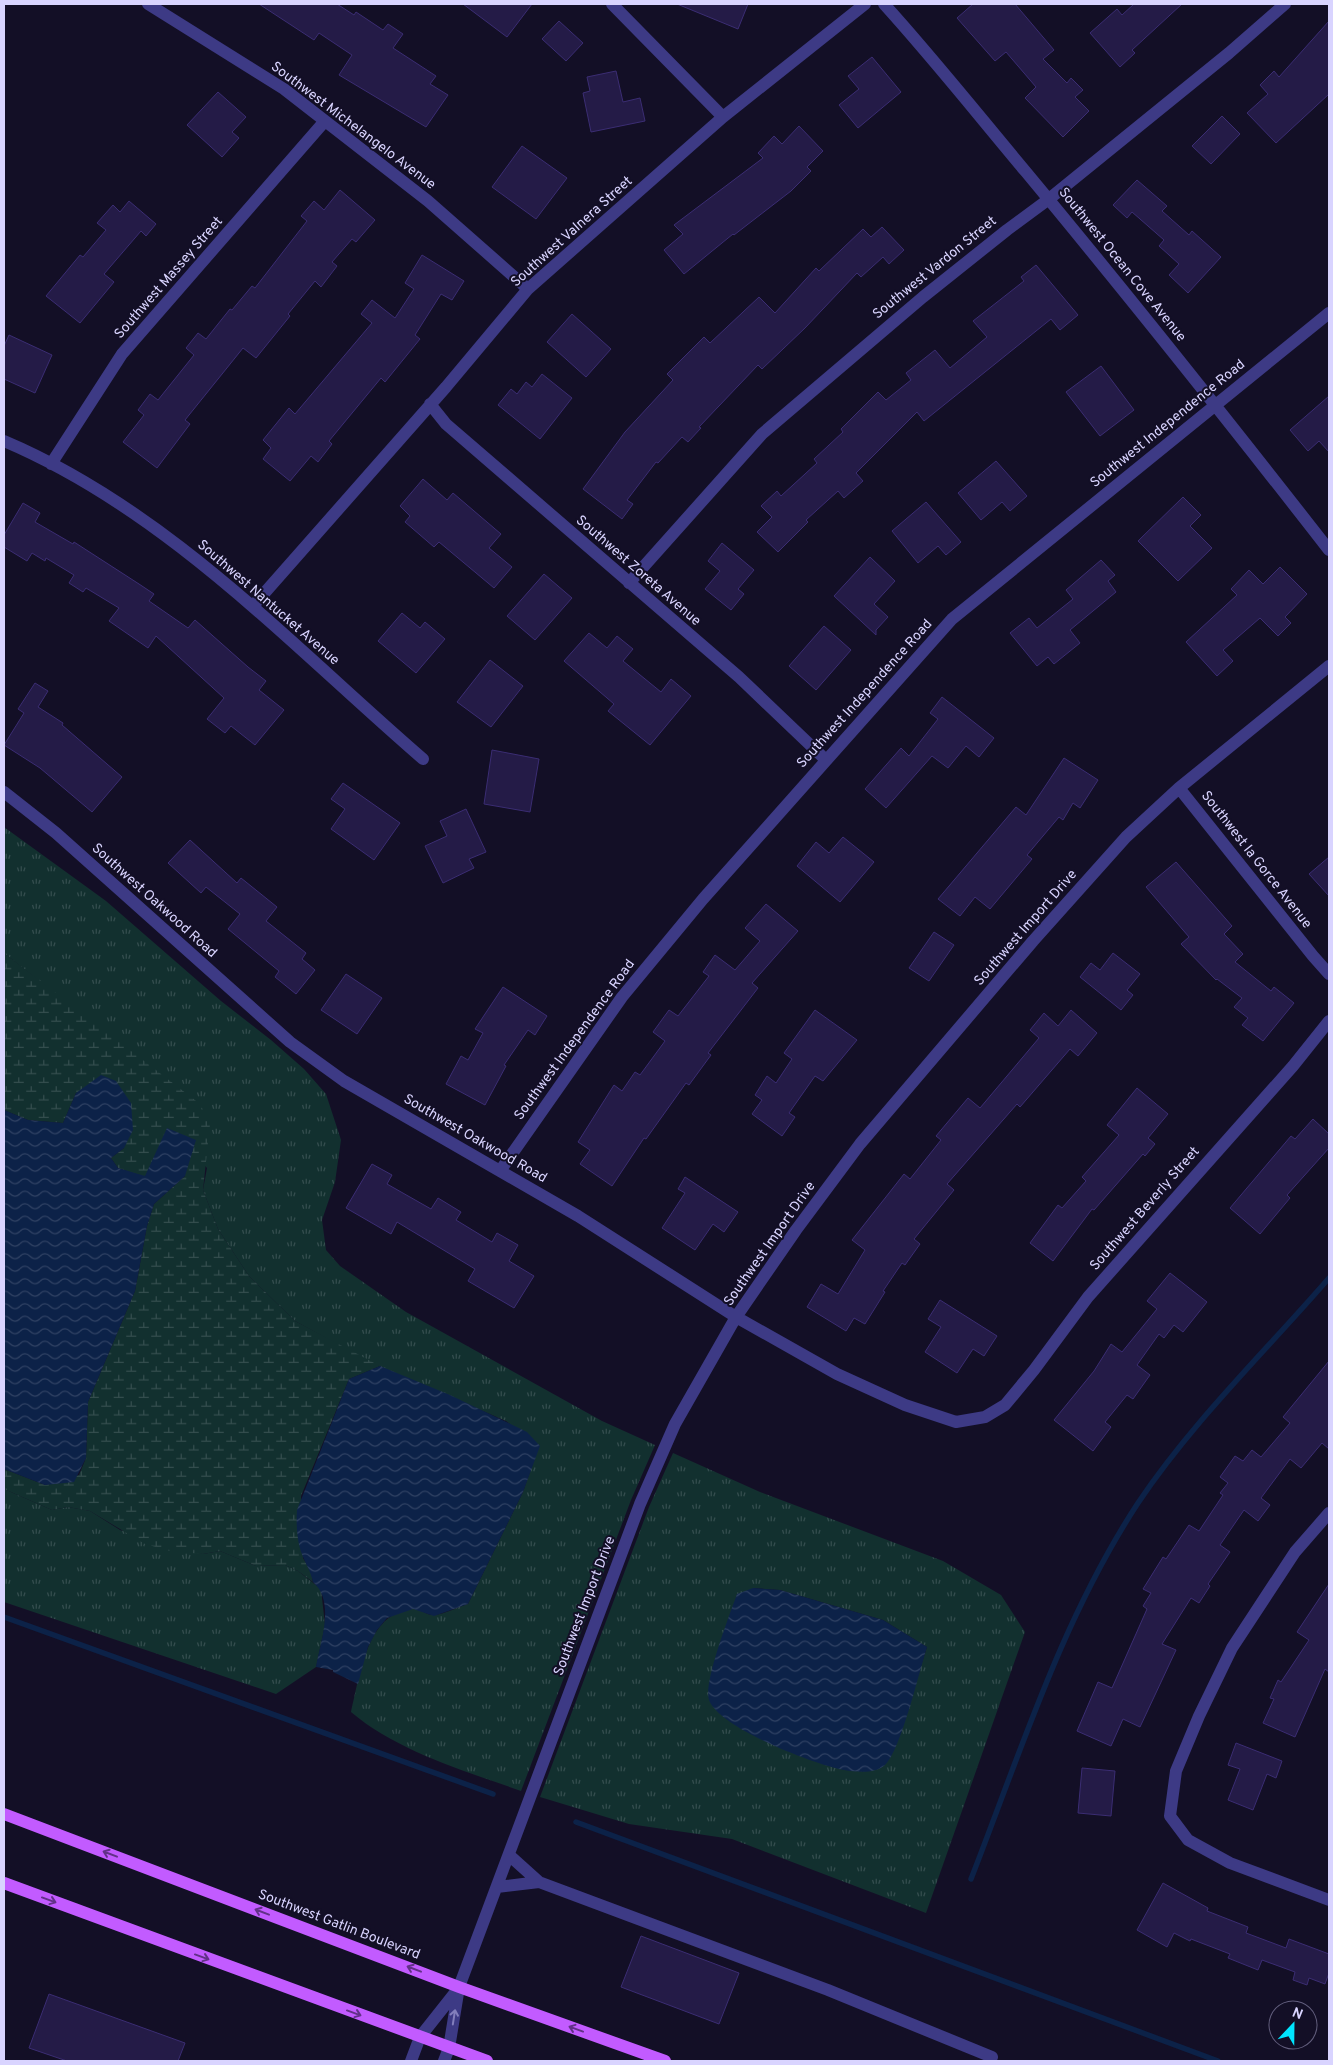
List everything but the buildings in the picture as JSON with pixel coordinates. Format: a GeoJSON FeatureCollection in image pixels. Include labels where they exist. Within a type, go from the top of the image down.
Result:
{"type":"FeatureCollection","features":[{"type":"Feature","properties":{"kind":"main road","name":"Southwest Gatlin Boulevard"},"geometry":{"type":"LineString","coordinates":[[4,1814],[459,1987],[665,2061]]}},
{"type":"Feature","properties":{"kind":"main road"},"geometry":{"type":"LineString","coordinates":[[4,1884],[487,2061]]}},
{"type":"Feature","properties":{"kind":"street","name":"Southwest Michelangelo Avenue"},"geometry":{"type":"LineString","coordinates":[[148,4],[284,89],[428,201],[528,289]]}},
{"type":"Feature","properties":{"kind":"street"},"geometry":{"type":"LineString","coordinates":[[612,4],[723,117]]}},
{"type":"Feature","properties":{"kind":"street","name":"Southwest Valnera Street"},"geometry":{"type":"LineString","coordinates":[[253,606],[528,289],[723,117],[865,4]]}},
{"type":"Feature","properties":{"kind":"street","name":"Southwest Ocean Cove Avenue"},"geometry":{"type":"LineString","coordinates":[[884,4],[928,53],[1049,200],[1216,405],[1329,550]]}},
{"type":"Feature","properties":{"kind":"street","name":"Southwest Vardon Street"},"geometry":{"type":"LineString","coordinates":[[630,583],[762,434],[915,303],[1007,230],[1049,200],[1229,53],[1285,4]]}},
{"type":"Feature","properties":{"kind":"street","name":"Southwest Massey Street"},"geometry":{"type":"LineString","coordinates":[[51,464],[122,354],[324,122]]}},
{"type":"Feature","properties":{"kind":"street","name":"Southwest Independence Road"},"geometry":{"type":"LineString","coordinates":[[500,1171],[622,997],[704,899],[952,619],[1329,313]]}},
{"type":"Feature","properties":{"kind":"street","name":"Southwest Zoreta Avenue"},"geometry":{"type":"LineString","coordinates":[[430,404],[446,424],[739,677],[826,760]]}},
{"type":"Feature","properties":{"kind":"street","name":"Southwest Nantucket Avenue"},"geometry":{"type":"LineString","coordinates":[[4,440],[51,464],[119,504],[196,559],[253,606],[423,759]]}},
{"type":"Feature","properties":{"kind":"street","name":"Southwest Import Drive"},"geometry":{"type":"LineString","coordinates":[[444,2061],[449,2048],[459,1987],[640,1504],[675,1424],[736,1317],[796,1230],[860,1144],[1039,934],[1126,837],[1179,788],[1329,666]]}},
{"type":"Feature","properties":{"kind":"street","name":"Southwest la Gorce Avenue"},"geometry":{"type":"LineString","coordinates":[[1179,788],[1329,974]]}},
{"type":"Feature","properties":{"kind":"street","name":"Southwest Oakwood Road"},"geometry":{"type":"LineString","coordinates":[[4,792],[56,833],[290,1042],[344,1081],[578,1216],[736,1317],[837,1374],[906,1405],[956,1422],[985,1417]]}},
{"type":"Feature","properties":{"kind":"street","name":"Southwest Beverly Street"},"geometry":{"type":"LineString","coordinates":[[985,1417],[1005,1405],[1034,1370],[1088,1297],[1292,1066],[1329,1021]]}},
{"type":"Feature","properties":{"kind":"street"},"geometry":{"type":"LineString","coordinates":[[1329,1513],[1295,1552],[1232,1648],[1199,1716],[1176,1771],[1170,1816],[1188,1840],[1230,1863],[1329,1900]]}},
{"type":"Feature","properties":{"kind":"street"},"geometry":{"type":"LineString","coordinates":[[509,1855],[539,1882],[828,1990],[995,2060]]}},
{"type":"Feature","properties":{"kind":"street"},"geometry":{"type":"LineString","coordinates":[[497,1887],[539,1882]]}},
{"type":"Feature","properties":{"kind":"street","name":"Southwest Import Drive"},"geometry":{"type":"LineString","coordinates":[[411,2061],[420,2037],[459,1987]]}},
{"type":"Feature","properties":{"kind":"green space"},"geometry":{"type":"Polygon","coordinates":[[[4,827],[106,901],[221,1001],[271,1040],[304,1069],[326,1094],[341,1140],[335,1182],[322,1220],[326,1250],[340,1266],[406,1312],[602,1421],[655,1445],[631,1500],[521,1791],[432,1759],[410,1749],[369,1726],[351,1712],[362,1665],[375,1634],[384,1622],[397,1613],[412,1609],[435,1615],[468,1604],[523,1492],[539,1446],[506,1421],[370,1362],[295,1321],[249,1276],[218,1229],[203,1190],[207,1168],[47,987],[4,953],[4,827]]]}},
{"type":"Feature","properties":{"kind":"green space"},"geometry":{"type":"Polygon","coordinates":[[[4,953],[200,1104],[210,1124],[203,1190],[218,1229],[249,1276],[295,1321],[380,1366],[349,1379],[301,1496],[303,1558],[311,1572],[313,1582],[298,1571],[285,1565],[256,1566],[220,1551],[203,1554],[170,1551],[145,1544],[90,1511],[68,1507],[52,1510],[4,1489],[4,1469],[45,1485],[79,1475],[86,1458],[88,1402],[135,1291],[147,1226],[154,1204],[185,1176],[156,1155],[145,1177],[118,1168],[111,1158],[124,1148],[76,1093],[63,1123],[28,1120],[4,1110],[4,953]]]}},
{"type":"Feature","properties":{"kind":"green space"},"geometry":{"type":"Polygon","coordinates":[[[673,1453],[760,1492],[943,1561],[1001,1595],[1025,1632],[926,1913],[732,1839],[629,1824],[540,1797],[649,1507],[673,1453]],[[753,1588],[885,1764],[896,1745],[927,1647],[883,1620],[780,1590],[753,1588]]]}},
{"type":"Feature","properties":{"kind":"green space"},"geometry":{"type":"Polygon","coordinates":[[[4,1489],[52,1510],[68,1507],[90,1511],[120,1530],[203,1554],[220,1551],[256,1566],[285,1565],[298,1571],[321,1589],[325,1625],[316,1667],[276,1694],[4,1602],[4,1489]]]}},
{"type":"Feature","properties":{"kind":"water"},"geometry":{"type":"Polygon","coordinates":[[[101,1075],[116,1081],[131,1103],[133,1130],[124,1148],[111,1158],[118,1168],[145,1176],[167,1128],[196,1140],[185,1176],[154,1204],[147,1226],[135,1291],[88,1402],[86,1458],[74,1482],[45,1485],[4,1469],[4,1110],[28,1120],[63,1123],[76,1093],[101,1075]]]}},
{"type":"Feature","properties":{"kind":"water"},"geometry":{"type":"Polygon","coordinates":[[[380,1366],[450,1395],[527,1432],[540,1446],[523,1492],[468,1604],[434,1616],[413,1609],[387,1618],[377,1630],[368,1647],[358,1684],[333,1672],[333,1670],[316,1667],[325,1623],[324,1600],[320,1590],[313,1582],[298,1542],[297,1510],[349,1379],[380,1366]]]}},
{"type":"Feature","properties":{"kind":"water"},"geometry":{"type":"Polygon","coordinates":[[[753,1588],[780,1590],[883,1620],[927,1647],[897,1744],[891,1757],[881,1768],[866,1772],[849,1771],[812,1761],[770,1744],[730,1722],[717,1711],[709,1700],[708,1691],[713,1664],[737,1594],[753,1588]]]}},
{"type":"Feature","properties":{"kind":"waterway"},"geometry":{"type":"LineString","coordinates":[[971,1879],[1045,1686],[1065,1639],[1111,1547],[1138,1503],[1182,1444],[1230,1387],[1329,1278]]}},
{"type":"Feature","properties":{"kind":"waterway"},"geometry":{"type":"LineString","coordinates":[[4,1617],[493,1794]]}},
{"type":"Feature","properties":{"kind":"waterway"},"geometry":{"type":"LineString","coordinates":[[576,1822],[1218,2061]]}}]}
